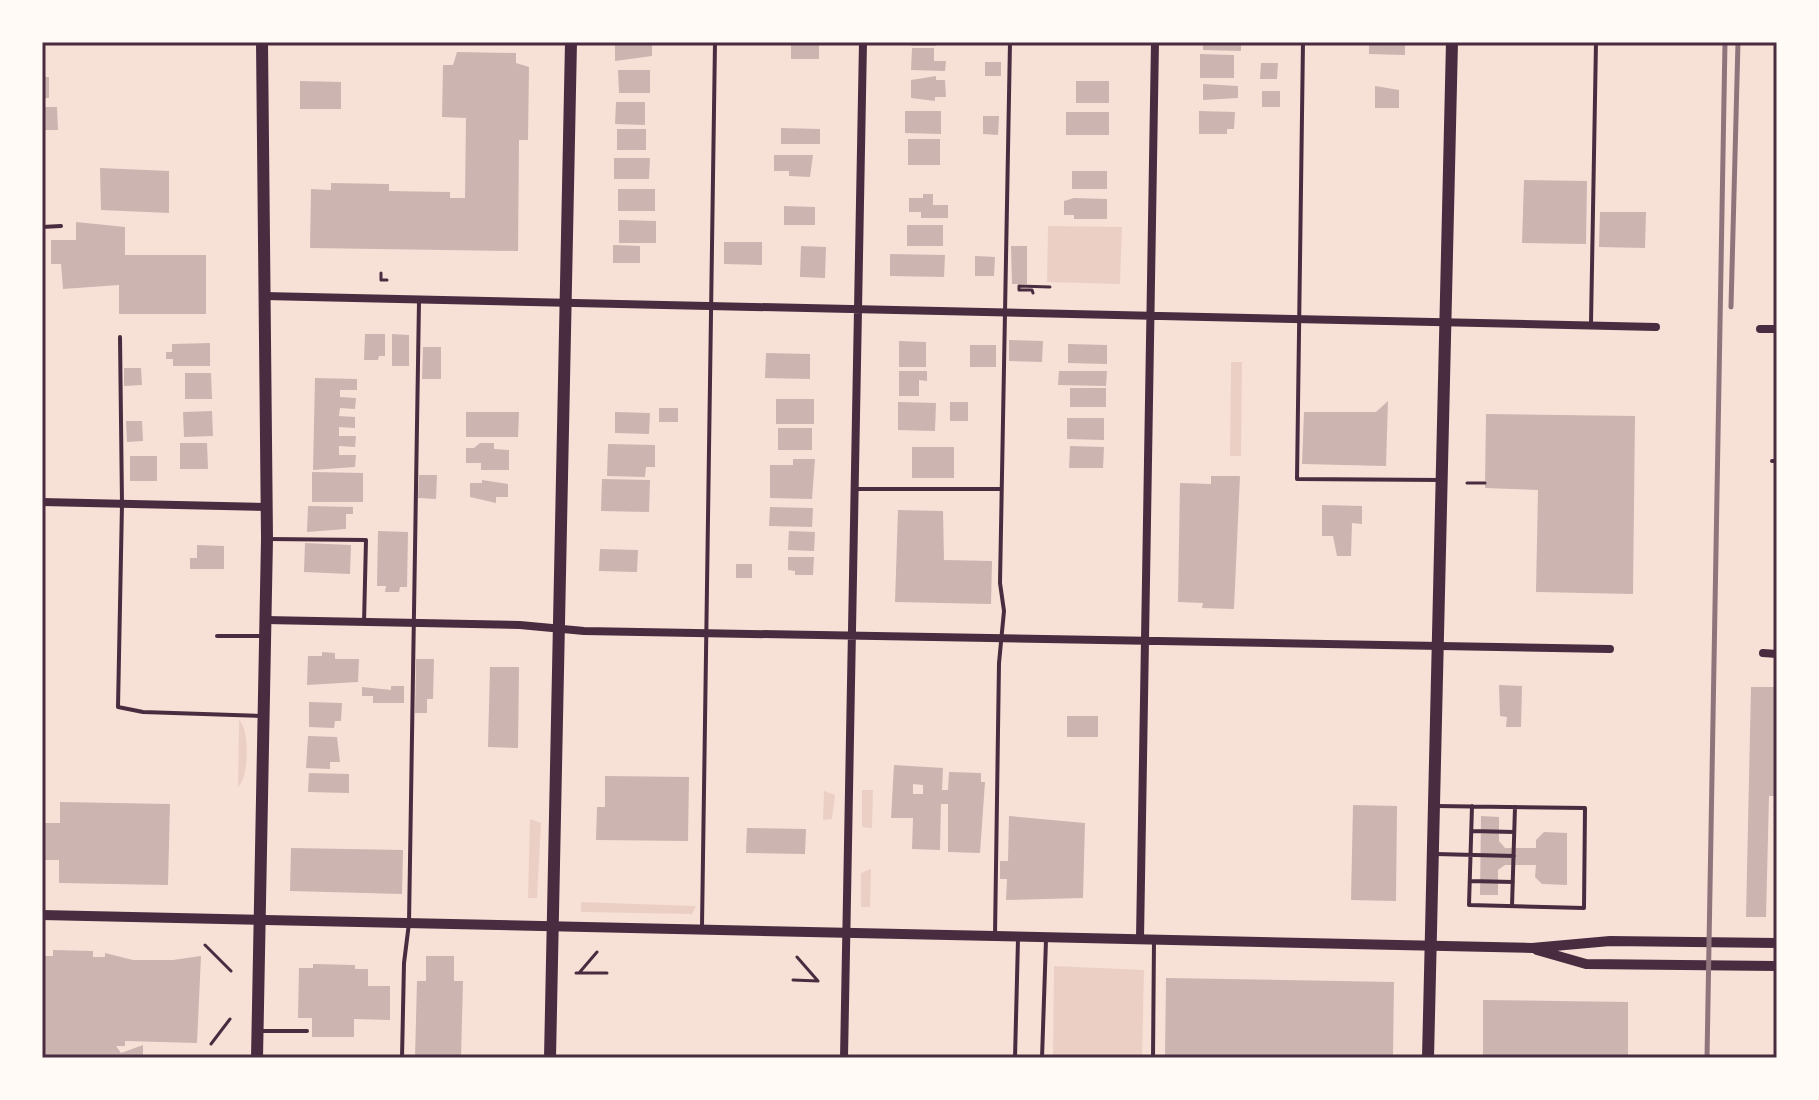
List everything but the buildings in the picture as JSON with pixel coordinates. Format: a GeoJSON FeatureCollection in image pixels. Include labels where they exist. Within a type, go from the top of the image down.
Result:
{"type":"FeatureCollection","features":[{"type":"Feature","properties":{"kind":"main road"},"geometry":{"type":"LineString","coordinates":[[257,1058],[267,539],[262,42]]}},
{"type":"Feature","properties":{"kind":"main road"},"geometry":{"type":"LineString","coordinates":[[550,1058],[571,42]]}},
{"type":"Feature","properties":{"kind":"main road"},"geometry":{"type":"LineString","coordinates":[[1428,1058],[1441,647],[1452,42]]}},
{"type":"Feature","properties":{"kind":"street"},"geometry":{"type":"LineString","coordinates":[[844,1058],[863,42]]}},
{"type":"Feature","properties":{"kind":"street"},"geometry":{"type":"LineString","coordinates":[[1140,939],[1155,42]]}},
{"type":"Feature","properties":{"kind":"street"},"geometry":{"type":"LineString","coordinates":[[264,296],[1656,327]]}},
{"type":"Feature","properties":{"kind":"street"},"geometry":{"type":"LineString","coordinates":[[1760,329],[1777,329]]}},
{"type":"Feature","properties":{"kind":"street"},"geometry":{"type":"LineString","coordinates":[[42,502],[267,507]]}},
{"type":"Feature","properties":{"kind":"street"},"geometry":{"type":"LineString","coordinates":[[265,620],[708,634],[1002,636],[1610,649]]}},
{"type":"Feature","properties":{"kind":"street"},"geometry":{"type":"LineString","coordinates":[[1763,653],[1777,654]]}},
{"type":"Feature","properties":{"kind":"street"},"geometry":{"type":"LineString","coordinates":[[42,915],[1532,948],[1610,941],[1777,943]]}},
{"type":"Feature","properties":{"kind":"street"},"geometry":{"type":"LineString","coordinates":[[1532,948],[1586,964],[1777,966]]}},
{"type":"Feature","properties":{"kind":"lane"},"geometry":{"type":"LineString","coordinates":[[702,929],[715,42]]}},
{"type":"Feature","properties":{"kind":"lane"},"geometry":{"type":"LineString","coordinates":[[995,936],[1010,42]]}},
{"type":"Feature","properties":{"kind":"lane"},"geometry":{"type":"LineString","coordinates":[[1303,42],[1297,479],[1444,480]]}},
{"type":"Feature","properties":{"kind":"lane"},"geometry":{"type":"LineString","coordinates":[[1591,326],[1596,42]]}},
{"type":"Feature","properties":{"kind":"lane"},"geometry":{"type":"LineString","coordinates":[[42,227],[61,226]]}},
{"type":"Feature","properties":{"kind":"lane"},"geometry":{"type":"LineString","coordinates":[[402,1058],[404,963],[409,923],[411,624],[419,299]]}},
{"type":"Feature","properties":{"kind":"lane"},"geometry":{"type":"LineString","coordinates":[[120,337],[122,504],[118,707],[143,712],[263,716]]}},
{"type":"Feature","properties":{"kind":"lane"},"geometry":{"type":"LineString","coordinates":[[855,489],[1001,489]]}},
{"type":"Feature","properties":{"kind":"lane"},"geometry":{"type":"LineString","coordinates":[[267,539],[366,540],[364,623]]}},
{"type":"Feature","properties":{"kind":"lane"},"geometry":{"type":"LineString","coordinates":[[217,636],[265,636]]}},
{"type":"Feature","properties":{"kind":"lane"},"geometry":{"type":"LineString","coordinates":[[1436,806],[1472,806],[1585,808],[1584,908],[1469,905],[1472,806]]}},
{"type":"Feature","properties":{"kind":"lane"},"geometry":{"type":"LineString","coordinates":[[1512,906],[1515,807]]}},
{"type":"Feature","properties":{"kind":"lane"},"geometry":{"type":"LineString","coordinates":[[1472,831],[1514,832]]}},
{"type":"Feature","properties":{"kind":"lane"},"geometry":{"type":"LineString","coordinates":[[1434,854],[1514,856]]}},
{"type":"Feature","properties":{"kind":"lane"},"geometry":{"type":"LineString","coordinates":[[1470,881],[1513,882]]}},
{"type":"Feature","properties":{"kind":"lane"},"geometry":{"type":"LineString","coordinates":[[1015,1058],[1018,937]]}},
{"type":"Feature","properties":{"kind":"lane"},"geometry":{"type":"LineString","coordinates":[[1042,1058],[1046,938]]}},
{"type":"Feature","properties":{"kind":"lane"},"geometry":{"type":"LineString","coordinates":[[1153,1058],[1154,940]]}},
{"type":"Feature","properties":{"kind":"lane"},"geometry":{"type":"LineString","coordinates":[[257,1031],[307,1031]]}},
{"type":"Feature","properties":{"kind":"path"},"geometry":{"type":"LineString","coordinates":[[381,273],[381,280],[387,280]]}},
{"type":"Feature","properties":{"kind":"path"},"geometry":{"type":"LineString","coordinates":[[1033,293],[1032,290],[1019,290],[1019,286],[1050,287]]}},
{"type":"Feature","properties":{"kind":"path"},"geometry":{"type":"LineString","coordinates":[[1467,483],[1485,483]]}},
{"type":"Feature","properties":{"kind":"path"},"geometry":{"type":"LineString","coordinates":[[205,945],[231,971]]}},
{"type":"Feature","properties":{"kind":"path"},"geometry":{"type":"LineString","coordinates":[[597,952],[578,973],[607,973]]}},
{"type":"Feature","properties":{"kind":"path"},"geometry":{"type":"LineString","coordinates":[[793,980],[818,981],[797,957]]}},
{"type":"Feature","properties":{"kind":"path"},"geometry":{"type":"LineString","coordinates":[[211,1044],[230,1019]]}},
{"type":"Feature","properties":{"kind":"shaded area"},"geometry":{"type":"Polygon","coordinates":[[[1048,226],[1122,227],[1120,284],[1047,282],[1048,226]]]}},
{"type":"Feature","properties":{"kind":"shaded area"},"geometry":{"type":"Polygon","coordinates":[[[1231,362],[1242,362],[1241,456],[1230,456],[1231,362]]]}},
{"type":"Feature","properties":{"kind":"shaded area"},"geometry":{"type":"Polygon","coordinates":[[[239,720],[245,733],[247,754],[242,782],[238,787],[239,720]]]}},
{"type":"Feature","properties":{"kind":"shaded area"},"geometry":{"type":"Polygon","coordinates":[[[862,790],[873,790],[872,828],[862,827],[862,790]]]}},
{"type":"Feature","properties":{"kind":"shaded area"},"geometry":{"type":"Polygon","coordinates":[[[824,791],[835,795],[832,819],[823,820],[824,791]]]}},
{"type":"Feature","properties":{"kind":"shaded area"},"geometry":{"type":"Polygon","coordinates":[[[530,819],[541,823],[537,898],[528,898],[530,819]]]}},
{"type":"Feature","properties":{"kind":"shaded area"},"geometry":{"type":"Polygon","coordinates":[[[871,869],[870,907],[861,907],[861,873],[871,869]]]}},
{"type":"Feature","properties":{"kind":"shaded area"},"geometry":{"type":"Polygon","coordinates":[[[581,902],[696,906],[692,914],[581,912],[581,902]]]}},
{"type":"Feature","properties":{"kind":"shaded area"},"geometry":{"type":"Polygon","coordinates":[[[1054,966],[1144,970],[1142,1058],[1053,1058],[1054,966]]]}},
{"type":"Feature","properties":{"kind":"railway"},"geometry":{"type":"LineString","coordinates":[[1707,1058],[1725,42]]}},
{"type":"Feature","properties":{"kind":"railway"},"geometry":{"type":"LineString","coordinates":[[1731,307],[1738,42]]}}]}
